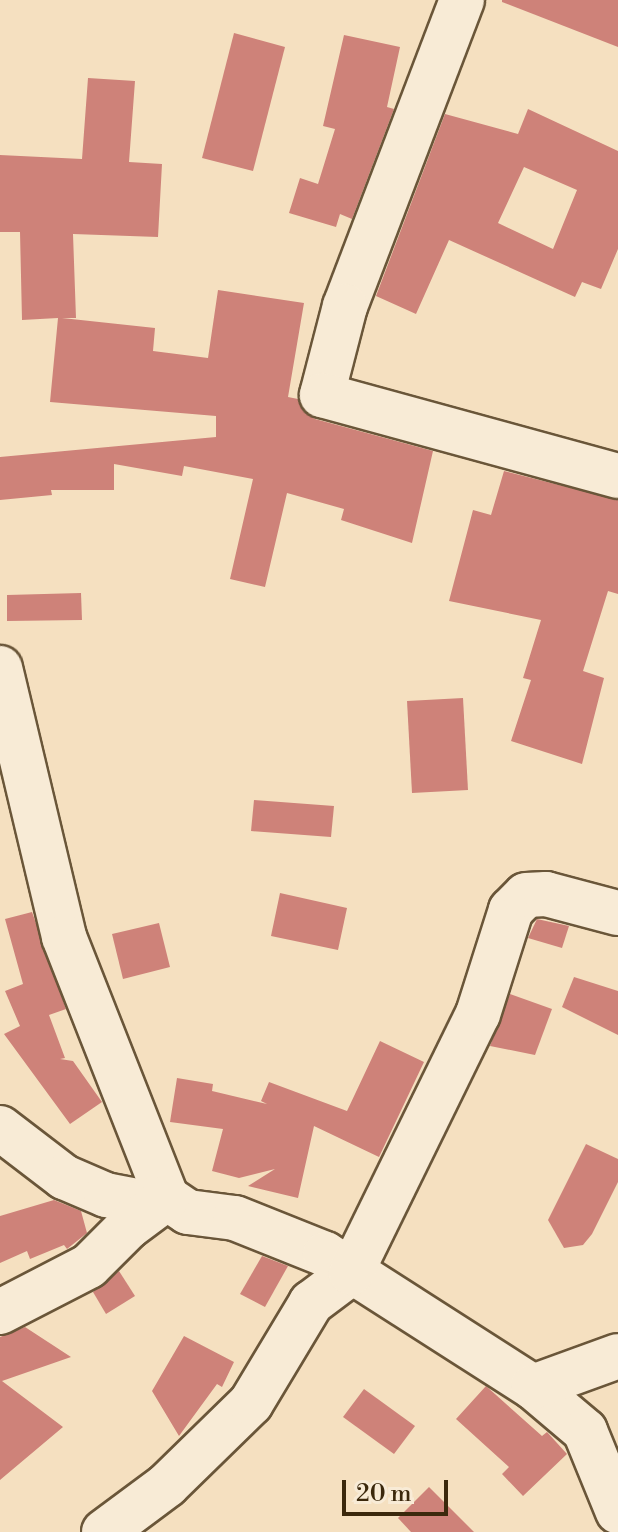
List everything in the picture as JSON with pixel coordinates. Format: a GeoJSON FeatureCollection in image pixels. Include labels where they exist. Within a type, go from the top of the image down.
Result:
{"type":"FeatureCollection","features":[{"type":"Feature","properties":{"kind":"street"},"geometry":{"type":"LineString","coordinates":[[462,0],[345,306],[322,395],[618,476]]}},
{"type":"Feature","properties":{"kind":"street"},"geometry":{"type":"LineString","coordinates":[[2,683],[64,937],[167,1198],[188,1212],[235,1218],[275,1231],[351,1273],[533,1387],[585,1431],[618,1512]]}},
{"type":"Feature","properties":{"kind":"street"},"geometry":{"type":"LineString","coordinates":[[104,1532],[167,1485],[251,1403],[311,1303],[351,1273],[478,1014],[511,910],[526,895],[546,894],[618,913]]}},
{"type":"Feature","properties":{"kind":"street"},"geometry":{"type":"LineString","coordinates":[[0,1128],[64,1177],[106,1195],[141,1202],[167,1198]]}},
{"type":"Feature","properties":{"kind":"street"},"geometry":{"type":"LineString","coordinates":[[0,1312],[89,1266],[128,1227],[167,1198]]}},
{"type":"Feature","properties":{"kind":"street"},"geometry":{"type":"LineString","coordinates":[[533,1387],[618,1356]]}},
{"type":"Feature","properties":{"kind":"building"},"geometry":{"type":"Polygon","coordinates":[[[618,0],[618,47],[502,2],[618,0]]]}},
{"type":"Feature","properties":{"kind":"building"},"geometry":{"type":"Polygon","coordinates":[[[234,33],[285,47],[253,171],[202,158],[234,33]]]}},
{"type":"Feature","properties":{"kind":"building"},"geometry":{"type":"Polygon","coordinates":[[[344,35],[400,47],[387,107],[394,109],[352,219],[340,214],[336,227],[289,213],[300,178],[318,184],[335,129],[323,126],[344,35]]]}},
{"type":"Feature","properties":{"kind":"building"},"geometry":{"type":"Polygon","coordinates":[[[88,78],[135,81],[129,162],[162,164],[158,237],[73,234],[76,318],[62,318],[155,328],[153,351],[208,358],[218,290],[304,303],[288,397],[298,399],[304,412],[315,419],[433,451],[412,543],[341,520],[344,509],[287,493],[265,587],[230,579],[253,479],[184,466],[182,476],[114,464],[114,490],[51,490],[52,495],[0,500],[0,457],[216,437],[216,416],[50,402],[58,318],[22,320],[20,232],[0,232],[0,155],[82,159],[88,78]]]}},
{"type":"Feature","properties":{"kind":"building"},"geometry":{"type":"Polygon","coordinates":[[[528,109],[618,151],[618,249],[601,289],[582,282],[575,297],[449,240],[416,314],[376,296],[445,114],[518,134],[528,109]],[[524,167],[498,223],[553,249],[577,190],[524,167]]]}},
{"type":"Feature","properties":{"kind":"building"},"geometry":{"type":"Polygon","coordinates":[[[504,471],[618,500],[618,594],[608,591],[583,671],[604,678],[582,764],[511,741],[531,680],[523,678],[541,620],[449,601],[473,510],[491,515],[504,471]]]}},
{"type":"Feature","properties":{"kind":"building"},"geometry":{"type":"Polygon","coordinates":[[[81,593],[82,620],[7,621],[7,595],[81,593]]]}},
{"type":"Feature","properties":{"kind":"building"},"geometry":{"type":"Polygon","coordinates":[[[463,698],[468,790],[412,793],[407,701],[463,698]]]}},
{"type":"Feature","properties":{"kind":"building"},"geometry":{"type":"Polygon","coordinates":[[[254,800],[334,806],[331,837],[251,831],[254,800]]]}},
{"type":"Feature","properties":{"kind":"building"},"geometry":{"type":"Polygon","coordinates":[[[280,893],[347,908],[338,950],[271,936],[280,893]]]}},
{"type":"Feature","properties":{"kind":"building"},"geometry":{"type":"Polygon","coordinates":[[[32,912],[66,1009],[49,1015],[65,1058],[60,1059],[73,1061],[102,1102],[70,1124],[4,1034],[20,1026],[5,991],[23,984],[5,919],[32,912]]]}},
{"type":"Feature","properties":{"kind":"building"},"geometry":{"type":"Polygon","coordinates":[[[537,919],[569,926],[562,948],[528,938],[537,919]]]}},
{"type":"Feature","properties":{"kind":"building"},"geometry":{"type":"Polygon","coordinates":[[[159,923],[170,967],[123,979],[112,934],[159,923]]]}},
{"type":"Feature","properties":{"kind":"building"},"geometry":{"type":"Polygon","coordinates":[[[574,977],[618,991],[618,1035],[562,1007],[574,977]]]}},
{"type":"Feature","properties":{"kind":"building"},"geometry":{"type":"Polygon","coordinates":[[[510,994],[552,1009],[535,1055],[490,1046],[510,994]]]}},
{"type":"Feature","properties":{"kind":"building"},"geometry":{"type":"Polygon","coordinates":[[[380,1041],[424,1062],[379,1157],[314,1126],[298,1198],[248,1186],[275,1169],[239,1178],[212,1171],[223,1129],[170,1122],[177,1078],[213,1084],[212,1091],[267,1104],[261,1101],[269,1082],[347,1111],[380,1041]]]}},
{"type":"Feature","properties":{"kind":"building"},"geometry":{"type":"Polygon","coordinates":[[[586,1144],[618,1159],[618,1182],[592,1234],[583,1245],[564,1248],[548,1220],[586,1144]]]}},
{"type":"Feature","properties":{"kind":"building"},"geometry":{"type":"Polygon","coordinates":[[[54,1200],[81,1211],[87,1233],[67,1249],[64,1245],[30,1259],[27,1251],[0,1263],[0,1216],[54,1200]]]}},
{"type":"Feature","properties":{"kind":"building"},"geometry":{"type":"Polygon","coordinates":[[[262,1256],[288,1266],[265,1307],[240,1294],[262,1256]]]}},
{"type":"Feature","properties":{"kind":"building"},"geometry":{"type":"Polygon","coordinates":[[[119,1271],[135,1296],[106,1314],[93,1292],[119,1271]]]}},
{"type":"Feature","properties":{"kind":"building"},"geometry":{"type":"Polygon","coordinates":[[[25,1327],[71,1357],[2,1381],[63,1427],[0,1480],[0,1337],[25,1327]]]}},
{"type":"Feature","properties":{"kind":"building"},"geometry":{"type":"Polygon","coordinates":[[[184,1336],[234,1362],[222,1387],[217,1384],[179,1436],[152,1391],[184,1336]]]}},
{"type":"Feature","properties":{"kind":"building"},"geometry":{"type":"Polygon","coordinates":[[[486,1386],[542,1436],[547,1432],[567,1454],[523,1496],[502,1474],[509,1467],[456,1419],[486,1386]]]}},
{"type":"Feature","properties":{"kind":"building"},"geometry":{"type":"Polygon","coordinates":[[[364,1389],[415,1426],[394,1454],[343,1417],[364,1389]]]}},
{"type":"Feature","properties":{"kind":"building"},"geometry":{"type":"Polygon","coordinates":[[[429,1487],[474,1532],[411,1532],[398,1518],[429,1487]]]}}]}
